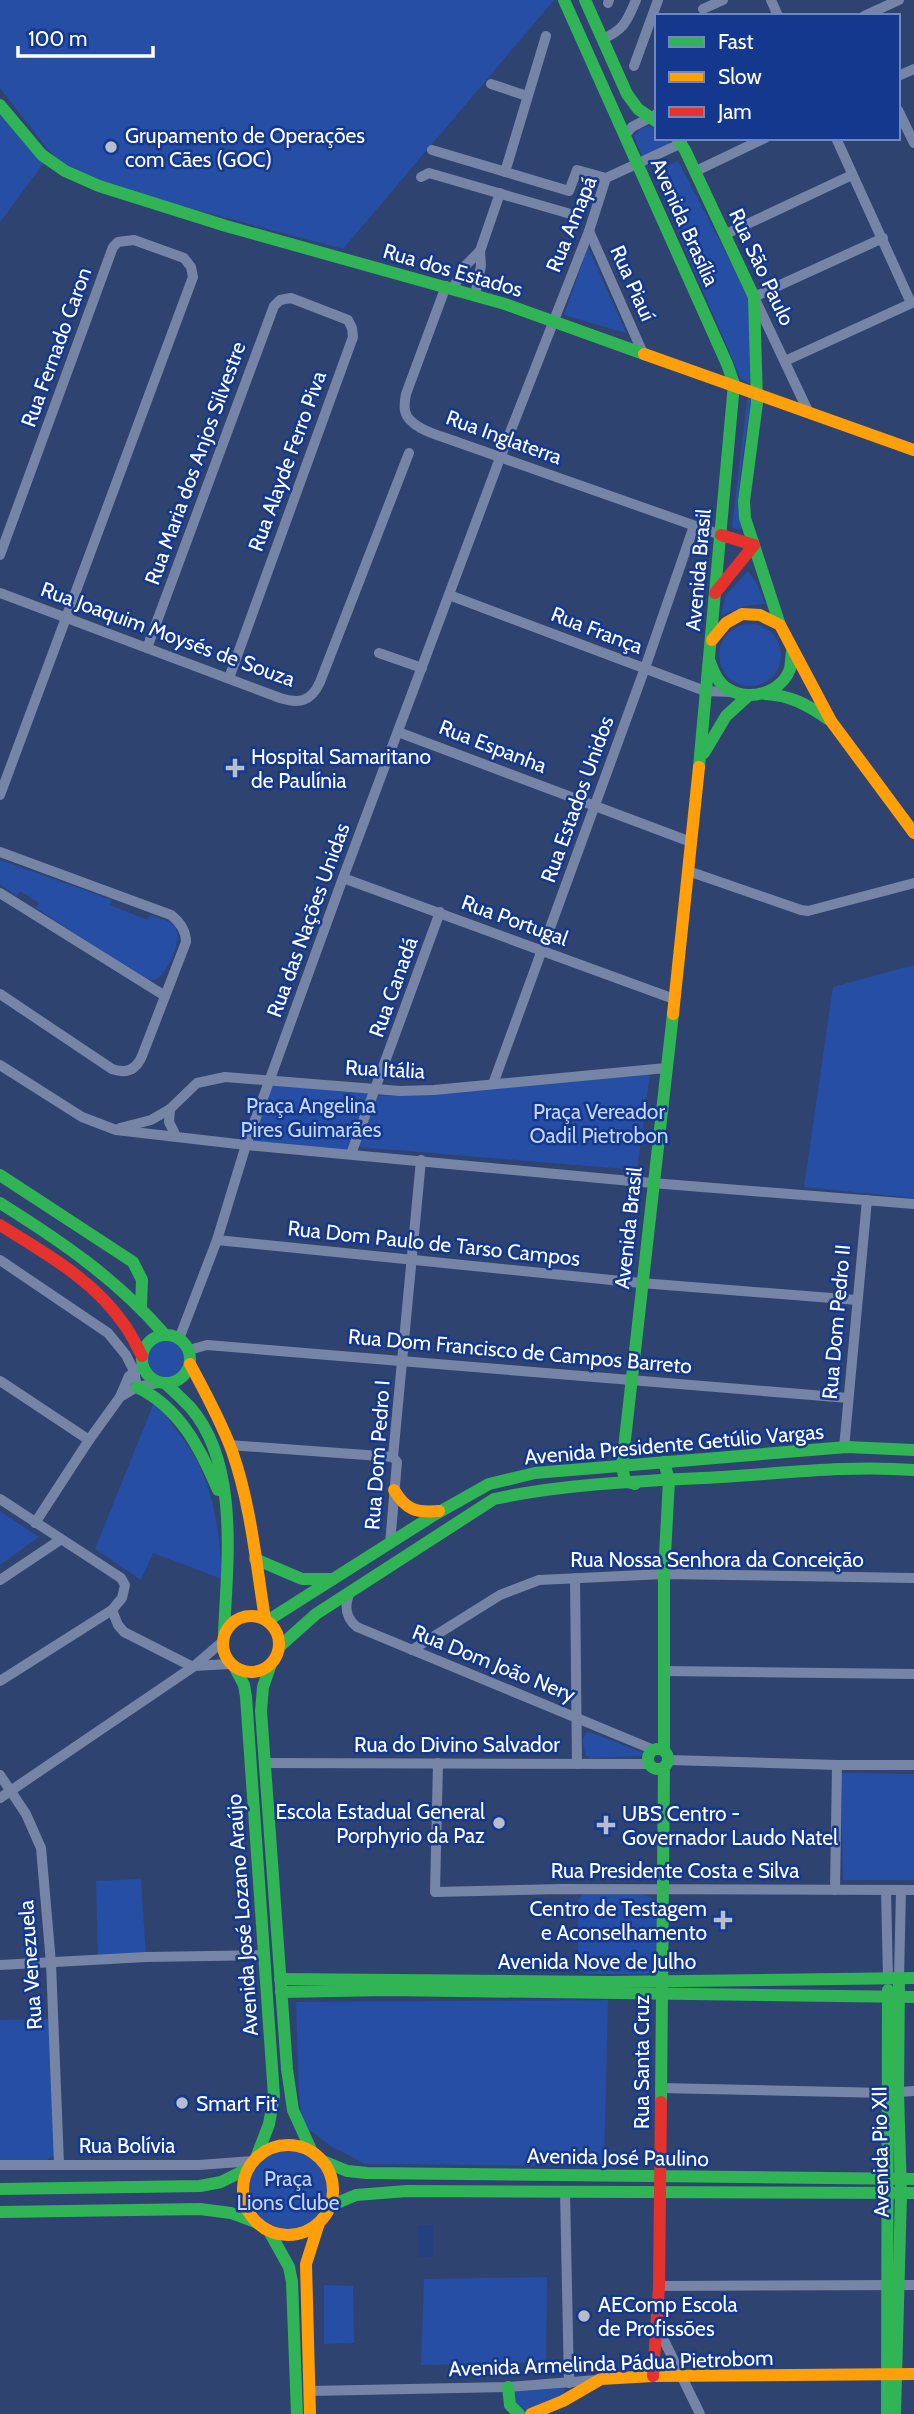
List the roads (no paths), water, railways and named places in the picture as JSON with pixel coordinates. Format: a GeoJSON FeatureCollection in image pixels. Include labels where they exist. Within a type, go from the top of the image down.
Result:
{"type":"FeatureCollection","features":[{"type":"Feature","properties":{"kind":"main road","name":"Avenida Brasília"},"geometry":{"type":"LineString","coordinates":[[564,0],[727,363],[734,384]]}},
{"type":"Feature","properties":{"kind":"main road"},"geometry":{"type":"LineString","coordinates":[[585,0],[627,94],[633,104],[654,117]]}},
{"type":"Feature","properties":{"kind":"main road","name":"Rua dos Estados"},"geometry":{"type":"LineString","coordinates":[[0,105],[24,136],[47,159],[90,183],[274,241],[450,287],[554,320],[914,450]]}},
{"type":"Feature","properties":{"kind":"main road","name":"Rua São Paulo"},"geometry":{"type":"LineString","coordinates":[[680,140],[754,297]]}},
{"type":"Feature","properties":{"kind":"main road"},"geometry":{"type":"LineString","coordinates":[[754,297],[757,393],[744,501],[745,518],[780,625],[831,721],[914,833]]}},
{"type":"Feature","properties":{"kind":"main road","name":"Avenida Brasil"},"geometry":{"type":"LineString","coordinates":[[622,1466],[701,760],[734,384]]}},
{"type":"Feature","properties":{"kind":"main road"},"geometry":{"type":"LineString","coordinates":[[721,535],[754,545]]}},
{"type":"Feature","properties":{"kind":"main road"},"geometry":{"type":"LineString","coordinates":[[715,593],[754,545]]}},
{"type":"Feature","properties":{"kind":"main road"},"geometry":{"type":"LineString","coordinates":[[712,641],[729,619],[742,614],[755,613],[769,617],[780,625]]}},
{"type":"Feature","properties":{"kind":"main road"},"geometry":{"type":"LineString","coordinates":[[763,694],[772,690],[786,676],[792,648]]}},
{"type":"Feature","properties":{"kind":"main road"},"geometry":{"type":"LineString","coordinates":[[709,655],[716,677],[733,692],[748,696],[781,694],[798,699],[831,721]]}},
{"type":"Feature","properties":{"kind":"main road","name":"Avenida Brasil"},"geometry":{"type":"LineString","coordinates":[[701,760],[719,726],[732,709],[748,696]]}},
{"type":"Feature","properties":{"kind":"main road"},"geometry":{"type":"LineString","coordinates":[[0,1175],[133,1262],[142,1280],[141,1307]]}},
{"type":"Feature","properties":{"kind":"main road"},"geometry":{"type":"LineString","coordinates":[[0,1203],[90,1262],[141,1307],[165,1335],[179,1339],[189,1350],[190,1364],[229,1445],[244,1496],[266,1620]]}},
{"type":"Feature","properties":{"kind":"main road"},"geometry":{"type":"LineString","coordinates":[[0,1224],[82,1280],[110,1306],[123,1321],[139,1364],[146,1373],[179,1394],[201,1420],[221,1474],[228,1514],[223,1637],[225,1657],[233,1666],[254,1672],[271,1664],[279,1647],[274,1628],[266,1620],[246,1616],[237,1619],[223,1637]]}},
{"type":"Feature","properties":{"kind":"main road"},"geometry":{"type":"LineString","coordinates":[[139,1364],[147,1343],[165,1335]]}},
{"type":"Feature","properties":{"kind":"main road"},"geometry":{"type":"LineString","coordinates":[[162,1383],[181,1378],[190,1364]]}},
{"type":"Feature","properties":{"kind":"main road"},"geometry":{"type":"LineString","coordinates":[[137,1387],[156,1396],[177,1416],[202,1455],[228,1514]]}},
{"type":"Feature","properties":{"kind":"main road","name":"Avenida Presidente Getúlio Vargas"},"geometry":{"type":"LineString","coordinates":[[266,1620],[489,1484],[535,1473],[763,1454],[844,1448],[914,1450]]}},
{"type":"Feature","properties":{"kind":"main road"},"geometry":{"type":"LineString","coordinates":[[877,1448],[888,1468],[899,1449]]}},
{"type":"Feature","properties":{"kind":"main road"},"geometry":{"type":"LineString","coordinates":[[763,1454],[764,1474]]}},
{"type":"Feature","properties":{"kind":"main road"},"geometry":{"type":"LineString","coordinates":[[659,1759],[663,1736],[664,1574],[668,1480],[664,1462]]}},
{"type":"Feature","properties":{"kind":"main road"},"geometry":{"type":"LineString","coordinates":[[622,1466],[625,1481],[635,1484]]}},
{"type":"Feature","properties":{"kind":"main road","name":"Avenida Presidente Getúlio Vargas"},"geometry":{"type":"LineString","coordinates":[[279,1647],[303,1624],[494,1499],[535,1492],[668,1480],[888,1468],[914,1470]]}},
{"type":"Feature","properties":{"kind":"main road"},"geometry":{"type":"LineString","coordinates":[[535,1473],[535,1492]]}},
{"type":"Feature","properties":{"kind":"main road"},"geometry":{"type":"LineString","coordinates":[[394,1490],[404,1507],[414,1512],[443,1510]]}},
{"type":"Feature","properties":{"kind":"main road"},"geometry":{"type":"LineString","coordinates":[[379,1574],[390,1544]]}},
{"type":"Feature","properties":{"kind":"main road"},"geometry":{"type":"LineString","coordinates":[[370,1556],[379,1574]]}},
{"type":"Feature","properties":{"kind":"main road"},"geometry":{"type":"LineString","coordinates":[[256,1559],[312,1582],[333,1579]]}},
{"type":"Feature","properties":{"kind":"main road","name":"Avenida José Lozano Araújo"},"geometry":{"type":"LineString","coordinates":[[271,1664],[261,1697],[287,2069],[293,2110],[312,2152]]}},
{"type":"Feature","properties":{"kind":"main road","name":"Avenida José Lozano Araújo"},"geometry":{"type":"LineString","coordinates":[[233,1666],[244,1685],[246,1697],[274,2096],[269,2124],[253,2162]]}},
{"type":"Feature","properties":{"kind":"main road","name":"Rua Santa Cruz"},"geometry":{"type":"LineString","coordinates":[[653,2376],[659,2286],[660,2194],[662,1798],[659,1759]]}},
{"type":"Feature","properties":{"kind":"main road","name":"Avenida Pio XII"},"geometry":{"type":"LineString","coordinates":[[893,1978],[894,2144],[901,2179],[893,2286],[892,2376],[895,2414]]}},
{"type":"Feature","properties":{"kind":"main road","name":"Avenida Nove de Julho"},"geometry":{"type":"LineString","coordinates":[[661,1987],[914,1978]]}},
{"type":"Feature","properties":{"kind":"main road","name":"Avenida Nove de Julho"},"geometry":{"type":"LineString","coordinates":[[281,1985],[609,1983],[914,1997]]}},
{"type":"Feature","properties":{"kind":"main road"},"geometry":{"type":"LineString","coordinates":[[0,2189],[200,2186],[220,2182],[266,2151],[289,2145],[312,2152],[328,2169],[333,2187],[330,2206],[319,2223],[306,2264],[310,2414]]}},
{"type":"Feature","properties":{"kind":"main road","name":"Avenida José Paulino"},"geometry":{"type":"LineString","coordinates":[[323,2161],[347,2171],[367,2172],[901,2179]]}},
{"type":"Feature","properties":{"kind":"main road"},"geometry":{"type":"LineString","coordinates":[[253,2162],[243,2191],[249,2213],[256,2222]]}},
{"type":"Feature","properties":{"kind":"main road"},"geometry":{"type":"LineString","coordinates":[[15,2212],[5,2205],[4,2200],[8,2195],[51,2193],[62,2187]]}},
{"type":"Feature","properties":{"kind":"main road","name":"Avenida José Paulino"},"geometry":{"type":"LineString","coordinates":[[330,2206],[356,2195],[407,2191],[901,2194]]}},
{"type":"Feature","properties":{"kind":"main road"},"geometry":{"type":"LineString","coordinates":[[0,2212],[200,2209],[231,2213],[256,2222],[277,2234],[295,2235],[304,2233],[319,2223]]}},
{"type":"Feature","properties":{"kind":"main road"},"geometry":{"type":"LineString","coordinates":[[269,2231],[289,2267],[292,2282],[297,2414]]}},
{"type":"Feature","properties":{"kind":"main road","name":"Avenida Armelinda Pádua Pietrobom"},"geometry":{"type":"LineString","coordinates":[[601,2379],[653,2376],[914,2374]]}},
{"type":"Feature","properties":{"kind":"main road","name":"Avenida Pio XII"},"geometry":{"type":"LineString","coordinates":[[887,2414],[892,2376]]}},
{"type":"Feature","properties":{"kind":"main road"},"geometry":{"type":"LineString","coordinates":[[531,2414],[563,2401],[601,2379]]}},
{"type":"Feature","properties":{"kind":"main road"},"geometry":{"type":"LineString","coordinates":[[563,2401],[568,2393],[569,2382]]}},
{"type":"Feature","properties":{"kind":"main road"},"geometry":{"type":"LineString","coordinates":[[508,2387],[510,2404],[519,2414]]}},
{"type":"Feature","properties":{"kind":"street"},"geometry":{"type":"LineString","coordinates":[[602,39],[618,33],[627,21],[636,0]]}},
{"type":"Feature","properties":{"kind":"street"},"geometry":{"type":"LineString","coordinates":[[634,66],[658,0]]}},
{"type":"Feature","properties":{"kind":"street"},"geometry":{"type":"LineString","coordinates":[[703,8],[723,0]]}},
{"type":"Feature","properties":{"kind":"street"},"geometry":{"type":"LineString","coordinates":[[868,14],[899,0]]}},
{"type":"Feature","properties":{"kind":"street"},"geometry":{"type":"LineString","coordinates":[[505,172],[546,36]]}},
{"type":"Feature","properties":{"kind":"street"},"geometry":{"type":"LineString","coordinates":[[491,84],[527,96]]}},
{"type":"Feature","properties":{"kind":"street"},"geometry":{"type":"LineString","coordinates":[[900,114],[914,143]]}},
{"type":"Feature","properties":{"kind":"street"},"geometry":{"type":"LineString","coordinates":[[625,135],[632,127],[654,117]]}},
{"type":"Feature","properties":{"kind":"street","name":"Rua Amapá"},"geometry":{"type":"LineString","coordinates":[[554,320],[589,231],[606,178],[680,140]]}},
{"type":"Feature","properties":{"kind":"street"},"geometry":{"type":"LineString","coordinates":[[696,171],[761,140]]}},
{"type":"Feature","properties":{"kind":"street"},"geometry":{"type":"LineString","coordinates":[[785,361],[913,302],[837,140]]}},
{"type":"Feature","properties":{"kind":"street"},"geometry":{"type":"LineString","coordinates":[[432,150],[569,191],[577,170],[606,178]]}},
{"type":"Feature","properties":{"kind":"street"},"geometry":{"type":"LineString","coordinates":[[421,177],[429,173],[574,215]]}},
{"type":"Feature","properties":{"kind":"street"},"geometry":{"type":"LineString","coordinates":[[726,234],[852,175]]}},
{"type":"Feature","properties":{"kind":"street"},"geometry":{"type":"LineString","coordinates":[[475,295],[481,266],[480,251],[500,193]]}},
{"type":"Feature","properties":{"kind":"street","name":"Rua Piauí"},"geometry":{"type":"LineString","coordinates":[[589,231],[642,351]]}},
{"type":"Feature","properties":{"kind":"street"},"geometry":{"type":"LineString","coordinates":[[754,297],[883,238]]}},
{"type":"Feature","properties":{"kind":"street","name":"Rua Fernado Caron"},"geometry":{"type":"LineString","coordinates":[[0,555],[113,247],[118,242],[134,240],[184,258],[191,267],[193,277],[66,617]]}},
{"type":"Feature","properties":{"kind":"street"},"geometry":{"type":"LineString","coordinates":[[450,287],[480,251]]}},
{"type":"Feature","properties":{"kind":"street","name":"Rua Inglaterra"},"geometry":{"type":"LineString","coordinates":[[450,287],[406,394],[404,408],[407,417],[416,425],[500,458],[721,535]]}},
{"type":"Feature","properties":{"kind":"street","name":"Rua São Paulo"},"geometry":{"type":"LineString","coordinates":[[754,297],[808,411]]}},
{"type":"Feature","properties":{"kind":"street","name":"Rua Alayde Ferro Piva"},"geometry":{"type":"LineString","coordinates":[[229,678],[353,337],[348,320],[291,298],[286,299]]}},
{"type":"Feature","properties":{"kind":"street","name":"Rua Maria dos Anjos Silvestre"},"geometry":{"type":"LineString","coordinates":[[147,648],[274,306],[286,299]]}},
{"type":"Feature","properties":{"kind":"street","name":"Rua das Nações Unidas"},"geometry":{"type":"LineString","coordinates":[[179,1339],[217,1240],[246,1145],[343,878],[554,320]]}},
{"type":"Feature","properties":{"kind":"street","name":"Rua Joaquim Moysés de Souza"},"geometry":{"type":"LineString","coordinates":[[0,593],[280,698],[300,702],[309,699],[316,691],[409,453]]}},
{"type":"Feature","properties":{"kind":"street","name":"Rua Estados Unidos"},"geometry":{"type":"LineString","coordinates":[[493,1084],[694,526]]}},
{"type":"Feature","properties":{"kind":"street","name":"Rua França"},"geometry":{"type":"LineString","coordinates":[[449,595],[705,691],[733,692]]}},
{"type":"Feature","properties":{"kind":"street"},"geometry":{"type":"LineString","coordinates":[[0,795],[66,617]]}},
{"type":"Feature","properties":{"kind":"street"},"geometry":{"type":"LineString","coordinates":[[380,653],[422,668]]}},
{"type":"Feature","properties":{"kind":"street","name":"Rua Espanha"},"geometry":{"type":"LineString","coordinates":[[398,732],[691,842]]}},
{"type":"Feature","properties":{"kind":"street"},"geometry":{"type":"LineString","coordinates":[[0,852],[171,915],[186,935],[186,942],[140,1061],[130,1070],[123,1072],[112,1069],[0,994]]}},
{"type":"Feature","properties":{"kind":"street"},"geometry":{"type":"LineString","coordinates":[[688,871],[808,911],[914,883]]}},
{"type":"Feature","properties":{"kind":"street","name":"Rua Portugal"},"geometry":{"type":"LineString","coordinates":[[343,878],[674,999]]}},
{"type":"Feature","properties":{"kind":"street"},"geometry":{"type":"LineString","coordinates":[[0,892],[165,996]]}},
{"type":"Feature","properties":{"kind":"street","name":"Rua Canadá"},"geometry":{"type":"LineString","coordinates":[[351,1154],[440,912]]}},
{"type":"Feature","properties":{"kind":"street"},"geometry":{"type":"LineString","coordinates":[[0,1065],[82,1117],[116,1129],[246,1145],[652,1183],[914,1204]]}},
{"type":"Feature","properties":{"kind":"street","name":"Rua Itália"},"geometry":{"type":"LineString","coordinates":[[116,1129],[150,1120],[170,1109],[197,1083],[212,1078],[376,1089],[434,1090],[666,1068]]}},
{"type":"Feature","properties":{"kind":"street"},"geometry":{"type":"LineString","coordinates":[[170,1109],[169,1122],[176,1136]]}},
{"type":"Feature","properties":{"kind":"street","name":"Rua Dom Pedro I"},"geometry":{"type":"LineString","coordinates":[[390,1544],[397,1462],[393,1457],[421,1160]]}},
{"type":"Feature","properties":{"kind":"street","name":"Rua Dom Pedro II"},"geometry":{"type":"LineString","coordinates":[[844,1448],[867,1200]]}},
{"type":"Feature","properties":{"kind":"street","name":"Rua Dom Paulo de Tarso Campos"},"geometry":{"type":"LineString","coordinates":[[217,1240],[641,1283],[858,1300]]}},
{"type":"Feature","properties":{"kind":"street"},"geometry":{"type":"LineString","coordinates":[[0,1260],[108,1333],[126,1355],[139,1364]]}},
{"type":"Feature","properties":{"kind":"street","name":"Rua Dom Francisco de Campos Barreto"},"geometry":{"type":"LineString","coordinates":[[189,1350],[207,1345],[848,1398]]}},
{"type":"Feature","properties":{"kind":"street"},"geometry":{"type":"LineString","coordinates":[[137,1387],[139,1364]]}},
{"type":"Feature","properties":{"kind":"street"},"geometry":{"type":"LineString","coordinates":[[35,1523],[120,1397],[124,1384],[139,1364]]}},
{"type":"Feature","properties":{"kind":"street"},"geometry":{"type":"LineString","coordinates":[[0,1381],[89,1440]]}},
{"type":"Feature","properties":{"kind":"street"},"geometry":{"type":"LineString","coordinates":[[120,1397],[137,1387],[162,1383]]}},
{"type":"Feature","properties":{"kind":"street"},"geometry":{"type":"LineString","coordinates":[[229,1445],[393,1457]]}},
{"type":"Feature","properties":{"kind":"street"},"geometry":{"type":"LineString","coordinates":[[0,1499],[121,1578],[125,1585],[125,1591],[112,1610],[0,1681]]}},
{"type":"Feature","properties":{"kind":"street"},"geometry":{"type":"LineString","coordinates":[[0,1580],[60,1540]]}},
{"type":"Feature","properties":{"kind":"street","name":"Rua Nossa Senhora da Conceição"},"geometry":{"type":"LineString","coordinates":[[412,1650],[500,1595],[539,1580],[664,1574],[914,1578]]}},
{"type":"Feature","properties":{"kind":"street"},"geometry":{"type":"LineString","coordinates":[[575,1578],[577,1764]]}},
{"type":"Feature","properties":{"kind":"street","name":"Rua Dom João Nery"},"geometry":{"type":"LineString","coordinates":[[350,1592],[346,1607],[351,1622],[366,1631],[576,1717],[659,1759]]}},
{"type":"Feature","properties":{"kind":"street"},"geometry":{"type":"LineString","coordinates":[[112,1610],[124,1632],[193,1667],[233,1666]]}},
{"type":"Feature","properties":{"kind":"street"},"geometry":{"type":"LineString","coordinates":[[0,1798],[193,1667],[223,1637]]}},
{"type":"Feature","properties":{"kind":"street"},"geometry":{"type":"LineString","coordinates":[[663,1671],[914,1674]]}},
{"type":"Feature","properties":{"kind":"street","name":"Rua do Divino Salvador"},"geometry":{"type":"LineString","coordinates":[[266,1763],[577,1764],[659,1759],[914,1765]]}},
{"type":"Feature","properties":{"kind":"street","name":"Rua Presidente Costa e Silva"},"geometry":{"type":"LineString","coordinates":[[438,1763],[435,1892],[914,1890]]}},
{"type":"Feature","properties":{"kind":"street"},"geometry":{"type":"LineString","coordinates":[[835,1890],[837,1765]]}},
{"type":"Feature","properties":{"kind":"street","name":"Rua Venezuela"},"geometry":{"type":"LineString","coordinates":[[0,1775],[26,1814],[41,1847],[51,1963],[60,2164]]}},
{"type":"Feature","properties":{"kind":"street","name":"Avenida Pio XII"},"geometry":{"type":"LineString","coordinates":[[886,1890],[893,1978]]}},
{"type":"Feature","properties":{"kind":"street","name":"Avenida Pio XII"},"geometry":{"type":"LineString","coordinates":[[893,1978],[901,1890]]}},
{"type":"Feature","properties":{"kind":"street"},"geometry":{"type":"LineString","coordinates":[[0,1965],[146,1957],[264,1955]]}},
{"type":"Feature","properties":{"kind":"street"},"geometry":{"type":"LineString","coordinates":[[660,2088],[914,2091]]}},
{"type":"Feature","properties":{"kind":"street","name":"Rua Bolívia"},"geometry":{"type":"LineString","coordinates":[[0,2165],[199,2165],[253,2162]]}},
{"type":"Feature","properties":{"kind":"street"},"geometry":{"type":"LineString","coordinates":[[565,2192],[569,2382]]}},
{"type":"Feature","properties":{"kind":"street"},"geometry":{"type":"LineString","coordinates":[[659,2286],[914,2285]]}},
{"type":"Feature","properties":{"kind":"street"},"geometry":{"type":"LineString","coordinates":[[656,2325],[700,2414]]}},
{"type":"Feature","properties":{"kind":"street","name":"Avenida Armelinda Pádua Pietrobom"},"geometry":{"type":"LineString","coordinates":[[310,2391],[508,2387],[601,2379]]}},
{"type":"Feature","properties":{"kind":"place","name":"Grupamento de Operações com Cães (GOC)"},"geometry":{"type":"Point","coordinates":[111,147]}},
{"type":"Feature","properties":{"kind":"place","name":"Hospital Samaritano de Paulínia"},"geometry":{"type":"Point","coordinates":[235,768]}},
{"type":"Feature","properties":{"kind":"place","name":"Escola Estadual General Porphyrio da Paz"},"geometry":{"type":"Point","coordinates":[499,1823]}},
{"type":"Feature","properties":{"kind":"place","name":"UBS Centro - Governador Laudo Natel"},"geometry":{"type":"Point","coordinates":[606,1825]}},
{"type":"Feature","properties":{"kind":"place","name":"Centro de Testagem e Aconselhamento"},"geometry":{"type":"Point","coordinates":[723,1920]}},
{"type":"Feature","properties":{"kind":"place","name":"Smart Fit"},"geometry":{"type":"Point","coordinates":[182,2103]}},
{"type":"Feature","properties":{"kind":"place","name":"AEComp Escola de Profissões"},"geometry":{"type":"Point","coordinates":[584,2316]}},
{"type":"Feature","properties":{"kind":"park label","name":"Praça Angelina Pires Guimarães"},"geometry":{"type":"Point","coordinates":[311,1117]}},
{"type":"Feature","properties":{"kind":"park label","name":"Praça Vereador Oadil Pietrobon"},"geometry":{"type":"Point","coordinates":[599,1123]}},
{"type":"Feature","properties":{"kind":"park label","name":"Praça Lions Clube"},"geometry":{"type":"Point","coordinates":[288,2190]}}]}
